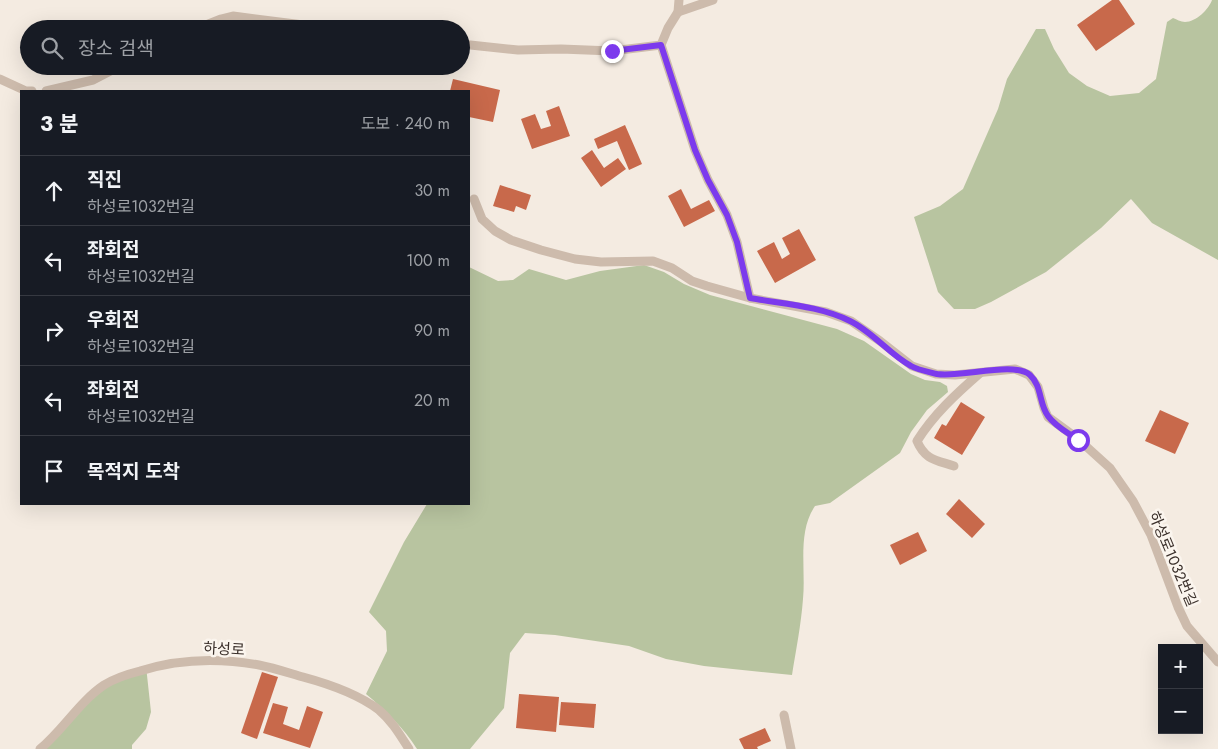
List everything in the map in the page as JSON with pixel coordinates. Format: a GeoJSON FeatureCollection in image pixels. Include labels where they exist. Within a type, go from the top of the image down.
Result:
{"type":"FeatureCollection","features":[{"type":"Feature","properties":{"kind":"lane"},"geometry":{"type":"LineString","coordinates":[[679,0],[678,12],[668,28],[661,45],[695,150],[737,242],[750,298]]}},
{"type":"Feature","properties":{"kind":"lane"},"geometry":{"type":"LineString","coordinates":[[678,12],[713,0]]}},
{"type":"Feature","properties":{"kind":"lane"},"geometry":{"type":"LineString","coordinates":[[216,20],[233,16],[264,20]]}},
{"type":"Feature","properties":{"kind":"lane"},"geometry":{"type":"LineString","coordinates":[[470,45],[518,50],[612,51],[661,45]]}},
{"type":"Feature","properties":{"kind":"lane"},"geometry":{"type":"LineString","coordinates":[[50,90],[93,80],[103,75]]}},
{"type":"Feature","properties":{"kind":"lane"},"geometry":{"type":"LineString","coordinates":[[0,79],[24,90]]}},
{"type":"Feature","properties":{"kind":"lane","name":"하성로1032번길"},"geometry":{"type":"LineString","coordinates":[[474,199],[482,219],[495,231],[511,240],[575,259],[601,262],[653,261],[672,268],[692,281],[707,286],[750,298],[826,312],[850,321],[912,366],[936,374],[955,375],[1015,369],[1029,374],[1038,387],[1048,417],[1110,468],[1133,501],[1151,535],[1187,626],[1218,662]]}},
{"type":"Feature","properties":{"kind":"lane"},"geometry":{"type":"LineString","coordinates":[[954,466],[928,458],[921,451],[917,441],[929,422],[980,373]]}},
{"type":"Feature","properties":{"kind":"lane","name":"하성로"},"geometry":{"type":"LineString","coordinates":[[40,749],[105,684],[125,675],[156,666],[189,661],[225,661],[260,665],[324,683],[362,699],[379,710],[392,722],[409,749]]}},
{"type":"Feature","properties":{"kind":"lane"},"geometry":{"type":"LineString","coordinates":[[784,714],[791,749]]}},
{"type":"Feature","properties":{"kind":"green space"},"geometry":{"type":"Polygon","coordinates":[[[1212,0],[1218,0],[1218,260],[1152,223],[1131,199],[1101,228],[1046,272],[975,309],[954,309],[938,292],[914,217],[940,206],[963,189],[998,109],[1007,79],[1036,29],[1045,29],[1054,49],[1069,73],[1087,86],[1110,96],[1139,93],[1156,79],[1167,22],[1173,18],[1183,22],[1193,20],[1205,11],[1212,0]]]}},
{"type":"Feature","properties":{"kind":"green space"},"geometry":{"type":"Polygon","coordinates":[[[644,265],[664,272],[684,284],[710,295],[837,329],[864,341],[911,374],[925,380],[940,382],[947,386],[948,392],[927,410],[911,432],[900,453],[830,503],[815,506],[809,516],[803,551],[804,587],[800,628],[792,675],[704,666],[666,659],[629,646],[555,635],[525,633],[510,653],[504,708],[470,749],[417,749],[394,720],[366,694],[387,651],[386,631],[369,612],[404,542],[426,505],[470,505],[470,267],[498,281],[513,280],[529,269],[566,280],[600,271],[644,265]]]}},
{"type":"Feature","properties":{"kind":"green space"},"geometry":{"type":"Polygon","coordinates":[[[146,666],[151,712],[146,729],[132,745],[132,749],[46,749],[107,682],[146,666]]]}},
{"type":"Feature","properties":{"kind":"building"},"geometry":{"type":"Polygon","coordinates":[[[1112,0],[1119,0],[1135,24],[1096,51],[1077,25],[1112,0]]]}},
{"type":"Feature","properties":{"kind":"building"},"geometry":{"type":"Polygon","coordinates":[[[453,79],[500,90],[493,122],[470,117],[470,90],[450,90],[453,79]]]}},
{"type":"Feature","properties":{"kind":"building"},"geometry":{"type":"Polygon","coordinates":[[[559,106],[570,136],[532,149],[521,119],[535,114],[541,129],[551,126],[546,111],[559,106]]]}},
{"type":"Feature","properties":{"kind":"building"},"geometry":{"type":"Polygon","coordinates":[[[625,125],[642,164],[629,170],[617,141],[598,149],[594,139],[625,125]]]}},
{"type":"Feature","properties":{"kind":"building"},"geometry":{"type":"Polygon","coordinates":[[[592,150],[604,168],[618,158],[626,169],[601,187],[581,158],[592,150]]]}},
{"type":"Feature","properties":{"kind":"building"},"geometry":{"type":"Polygon","coordinates":[[[500,185],[531,195],[526,210],[516,206],[514,212],[493,206],[500,185]]]}},
{"type":"Feature","properties":{"kind":"building"},"geometry":{"type":"Polygon","coordinates":[[[681,189],[691,209],[709,200],[715,211],[684,227],[668,196],[681,189]]]}},
{"type":"Feature","properties":{"kind":"building"},"geometry":{"type":"Polygon","coordinates":[[[799,229],[816,260],[775,283],[757,251],[774,242],[782,259],[790,254],[782,238],[799,229]]]}},
{"type":"Feature","properties":{"kind":"building"},"geometry":{"type":"Polygon","coordinates":[[[961,402],[985,417],[962,455],[934,438],[942,424],[946,426],[961,402]]]}},
{"type":"Feature","properties":{"kind":"building"},"geometry":{"type":"Polygon","coordinates":[[[1160,410],[1189,423],[1175,454],[1145,441],[1160,410]]]}},
{"type":"Feature","properties":{"kind":"building"},"geometry":{"type":"Polygon","coordinates":[[[959,499],[985,524],[972,538],[946,514],[959,499]]]}},
{"type":"Feature","properties":{"kind":"building"},"geometry":{"type":"Polygon","coordinates":[[[918,532],[927,551],[900,565],[890,545],[918,532]]]}},
{"type":"Feature","properties":{"kind":"building"},"geometry":{"type":"Polygon","coordinates":[[[262,672],[278,677],[257,739],[241,733],[262,672]]]}},
{"type":"Feature","properties":{"kind":"building"},"geometry":{"type":"Polygon","coordinates":[[[519,694],[559,697],[556,732],[516,728],[519,694]]]}},
{"type":"Feature","properties":{"kind":"building"},"geometry":{"type":"Polygon","coordinates":[[[561,702],[596,704],[594,728],[559,725],[561,702]]]}},
{"type":"Feature","properties":{"kind":"building"},"geometry":{"type":"Polygon","coordinates":[[[273,703],[288,707],[283,724],[299,730],[307,706],[323,712],[310,748],[263,733],[273,703]]]}},
{"type":"Feature","properties":{"kind":"building"},"geometry":{"type":"Polygon","coordinates":[[[765,728],[771,741],[757,747],[758,749],[744,749],[739,739],[765,728]]]}},
{"type":"Feature","properties":{"kind":"route"},"geometry":{"type":"LineString","coordinates":[[612,51],[661,45],[695,150],[708,180],[727,215],[737,242],[750,298],[826,312],[850,321],[912,366],[936,374],[955,375],[1015,369],[1029,374],[1038,387],[1048,417],[1078,440]]}}]}
